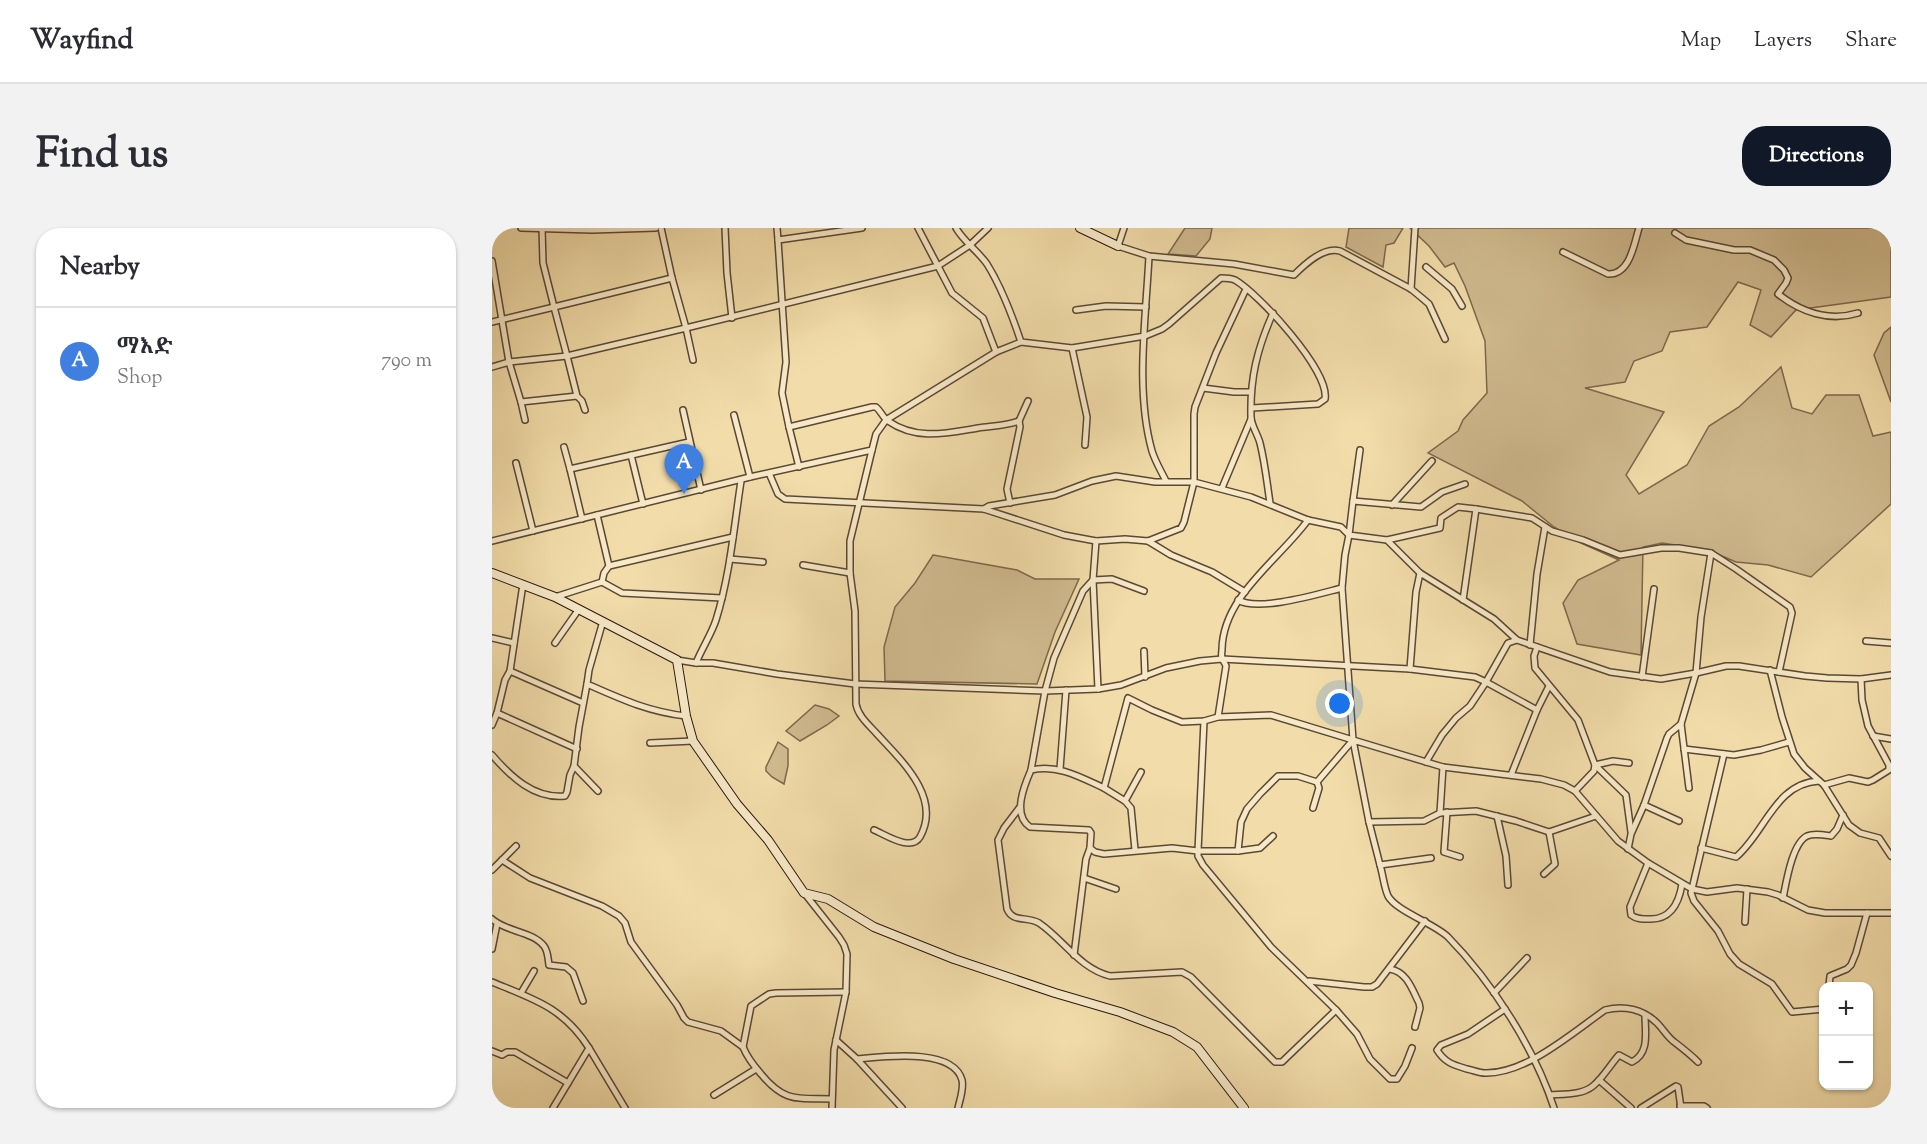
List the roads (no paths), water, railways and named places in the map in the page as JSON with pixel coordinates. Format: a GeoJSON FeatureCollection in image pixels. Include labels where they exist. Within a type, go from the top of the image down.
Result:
{"type":"FeatureCollection","features":[{"type":"Feature","properties":{"kind":"street"},"geometry":{"type":"LineString","coordinates":[[520,228],[656,228]]}},
{"type":"Feature","properties":{"kind":"street"},"geometry":{"type":"LineString","coordinates":[[661,228],[693,360]]}},
{"type":"Feature","properties":{"kind":"street"},"geometry":{"type":"LineString","coordinates":[[725,228],[732,318]]}},
{"type":"Feature","properties":{"kind":"street"},"geometry":{"type":"LineString","coordinates":[[777,228],[786,370],[782,393],[799,467]]}},
{"type":"Feature","properties":{"kind":"street"},"geometry":{"type":"LineString","coordinates":[[778,240],[862,228]]}},
{"type":"Feature","properties":{"kind":"street"},"geometry":{"type":"LineString","coordinates":[[918,228],[956,297],[983,318],[996,352]]}},
{"type":"Feature","properties":{"kind":"street"},"geometry":{"type":"LineString","coordinates":[[956,228],[987,264],[1009,306],[1021,342]]}},
{"type":"Feature","properties":{"kind":"street"},"geometry":{"type":"LineString","coordinates":[[492,367],[508,362],[567,356],[732,318],[938,266],[970,245],[988,228]]}},
{"type":"Feature","properties":{"kind":"street"},"geometry":{"type":"LineString","coordinates":[[1080,228],[1119,246],[1149,256],[1234,264],[1294,275],[1323,252],[1336,249],[1411,289],[1429,304],[1444,339]]}},
{"type":"Feature","properties":{"kind":"street"},"geometry":{"type":"LineString","coordinates":[[1119,246],[1124,228]]}},
{"type":"Feature","properties":{"kind":"street"},"geometry":{"type":"LineString","coordinates":[[1411,289],[1415,228]]}},
{"type":"Feature","properties":{"kind":"street"},"geometry":{"type":"LineString","coordinates":[[1563,252],[1608,274],[1615,274],[1624,268],[1633,250],[1639,228]]}},
{"type":"Feature","properties":{"kind":"street"},"geometry":{"type":"LineString","coordinates":[[542,229],[543,263],[577,396],[582,401],[585,410]]}},
{"type":"Feature","properties":{"kind":"street"},"geometry":{"type":"LineString","coordinates":[[1675,233],[1686,240],[1734,250],[1750,250],[1773,260],[1784,270],[1788,278],[1778,294],[1808,312],[1836,317],[1858,313]]}},
{"type":"Feature","properties":{"kind":"street"},"geometry":{"type":"LineString","coordinates":[[1149,256],[1144,336],[1144,395],[1152,452],[1166,481]]}},
{"type":"Feature","properties":{"kind":"street"},"geometry":{"type":"LineString","coordinates":[[492,261],[508,362],[525,420]]}},
{"type":"Feature","properties":{"kind":"street"},"geometry":{"type":"LineString","coordinates":[[1426,267],[1452,288],[1462,306]]}},
{"type":"Feature","properties":{"kind":"street"},"geometry":{"type":"LineString","coordinates":[[492,322],[672,278]]}},
{"type":"Feature","properties":{"kind":"street"},"geometry":{"type":"LineString","coordinates":[[874,830],[913,844],[917,842],[927,819],[925,799],[917,781],[857,711],[855,611],[850,573],[851,532],[876,434],[886,420],[996,352],[1021,342],[1072,348],[1144,336],[1162,329],[1221,279],[1234,280],[1272,313],[1303,350],[1325,391],[1325,397],[1318,404],[1252,408]]}},
{"type":"Feature","properties":{"kind":"street"},"geometry":{"type":"LineString","coordinates":[[1149,542],[1180,528],[1194,482],[1194,414],[1216,353],[1246,289]]}},
{"type":"Feature","properties":{"kind":"street"},"geometry":{"type":"LineString","coordinates":[[1076,310],[1106,306],[1146,307]]}},
{"type":"Feature","properties":{"kind":"street"},"geometry":{"type":"LineString","coordinates":[[1221,488],[1251,419],[1254,366],[1272,313]]}},
{"type":"Feature","properties":{"kind":"street"},"geometry":{"type":"LineString","coordinates":[[1072,348],[1087,417],[1085,445]]}},
{"type":"Feature","properties":{"kind":"street"},"geometry":{"type":"LineString","coordinates":[[1203,388],[1251,392]]}},
{"type":"Feature","properties":{"kind":"street"},"geometry":{"type":"LineString","coordinates":[[521,402],[577,396]]}},
{"type":"Feature","properties":{"kind":"street"},"geometry":{"type":"LineString","coordinates":[[1010,503],[1007,489],[1020,427],[1019,421],[1028,400]]}},
{"type":"Feature","properties":{"kind":"street"},"geometry":{"type":"LineString","coordinates":[[789,427],[872,407],[876,407],[886,420],[907,430],[940,435],[1019,421]]}},
{"type":"Feature","properties":{"kind":"street"},"geometry":{"type":"LineString","coordinates":[[683,410],[701,490]]}},
{"type":"Feature","properties":{"kind":"street"},"geometry":{"type":"LineString","coordinates":[[734,415],[750,477]]}},
{"type":"Feature","properties":{"kind":"street"},"geometry":{"type":"LineString","coordinates":[[1251,419],[1266,465],[1269,503]]}},
{"type":"Feature","properties":{"kind":"street"},"geometry":{"type":"LineString","coordinates":[[570,469],[689,442]]}},
{"type":"Feature","properties":{"kind":"street"},"geometry":{"type":"LineString","coordinates":[[564,447],[582,519]]}},
{"type":"Feature","properties":{"kind":"street"},"geometry":{"type":"LineString","coordinates":[[492,541],[750,477],[872,450]]}},
{"type":"Feature","properties":{"kind":"street"},"geometry":{"type":"LineString","coordinates":[[1360,450],[1341,588],[1353,740],[1369,822],[1387,895],[1391,900],[1449,938],[1494,993],[1534,1059],[1554,1108]]}},
{"type":"Feature","properties":{"kind":"street"},"geometry":{"type":"LineString","coordinates":[[632,455],[643,504]]}},
{"type":"Feature","properties":{"kind":"street"},"geometry":{"type":"LineString","coordinates":[[1392,505],[1432,461]]}},
{"type":"Feature","properties":{"kind":"street"},"geometry":{"type":"LineString","coordinates":[[516,463],[532,531]]}},
{"type":"Feature","properties":{"kind":"street"},"geometry":{"type":"LineString","coordinates":[[769,473],[778,494],[785,499],[984,509],[1064,535],[1096,541],[1125,539],[1149,542],[1171,555],[1212,572],[1245,592]]}},
{"type":"Feature","properties":{"kind":"street"},"geometry":{"type":"LineString","coordinates":[[984,509],[989,506],[1055,495],[1116,476],[1155,482],[1194,482],[1221,488],[1269,503],[1308,520],[1341,527],[1349,536],[1387,540],[1440,528],[1441,518],[1454,509],[1476,509],[1532,518],[1552,531],[1583,540],[1620,555],[1661,548],[1679,548],[1711,554],[1790,607],[1792,614],[1779,672]]}},
{"type":"Feature","properties":{"kind":"street"},"geometry":{"type":"LineString","coordinates":[[696,663],[715,622],[722,597],[741,481]]}},
{"type":"Feature","properties":{"kind":"street"},"geometry":{"type":"LineString","coordinates":[[1353,501],[1421,507],[1442,492],[1465,484]]}},
{"type":"Feature","properties":{"kind":"street"},"geometry":{"type":"LineString","coordinates":[[1463,600],[1476,509]]}},
{"type":"Feature","properties":{"kind":"street"},"geometry":{"type":"LineString","coordinates":[[597,515],[609,566]]}},
{"type":"Feature","properties":{"kind":"street"},"geometry":{"type":"LineString","coordinates":[[1218,717],[1226,666],[1222,659],[1222,641],[1227,622],[1238,600],[1308,520]]}},
{"type":"Feature","properties":{"kind":"street"},"geometry":{"type":"LineString","coordinates":[[1530,645],[1536,574],[1545,527]]}},
{"type":"Feature","properties":{"kind":"street"},"geometry":{"type":"LineString","coordinates":[[603,582],[604,573],[609,566],[733,537]]}},
{"type":"Feature","properties":{"kind":"street"},"geometry":{"type":"LineString","coordinates":[[1387,540],[1420,573],[1502,624],[1517,640],[1611,672],[1661,679],[1726,666],[1752,667],[1805,676],[1861,679],[1891,675]]}},
{"type":"Feature","properties":{"kind":"street"},"geometry":{"type":"LineString","coordinates":[[1096,541],[1093,580],[1098,689]]}},
{"type":"Feature","properties":{"kind":"street"},"geometry":{"type":"LineString","coordinates":[[1689,788],[1681,724],[1696,673],[1701,617],[1711,554]]}},
{"type":"Feature","properties":{"kind":"street"},"geometry":{"type":"LineString","coordinates":[[730,559],[763,562]]}},
{"type":"Feature","properties":{"kind":"street"},"geometry":{"type":"LineString","coordinates":[[803,565],[850,573]]}},
{"type":"Feature","properties":{"kind":"street"},"geometry":{"type":"LineString","coordinates":[[492,573],[555,597],[677,660],[713,663],[777,674],[855,684],[1045,691],[1098,689],[1121,685],[1183,664],[1222,659],[1410,669],[1475,677],[1537,710]]}},
{"type":"Feature","properties":{"kind":"street"},"geometry":{"type":"LineString","coordinates":[[1410,669],[1416,592],[1420,573]]}},
{"type":"Feature","properties":{"kind":"street"},"geometry":{"type":"LineString","coordinates":[[1144,591],[1112,579],[1093,580],[1083,591],[1062,638],[1045,691],[1031,770],[1024,787],[1020,807],[998,840],[1007,909],[1015,918],[1036,921],[1088,968],[1098,973],[1110,976],[1182,972],[1191,977],[1275,1062],[1282,1062],[1336,1010]]}},
{"type":"Feature","properties":{"kind":"street"},"geometry":{"type":"LineString","coordinates":[[555,597],[603,582],[622,593],[722,597]]}},
{"type":"Feature","properties":{"kind":"street"},"geometry":{"type":"LineString","coordinates":[[492,725],[505,680],[510,672],[523,584]]}},
{"type":"Feature","properties":{"kind":"street"},"geometry":{"type":"LineString","coordinates":[[1238,600],[1248,604],[1262,605],[1341,588]]}},
{"type":"Feature","properties":{"kind":"street"},"geometry":{"type":"LineString","coordinates":[[1642,677],[1654,589]]}},
{"type":"Feature","properties":{"kind":"street"},"geometry":{"type":"LineString","coordinates":[[555,643],[579,609]]}},
{"type":"Feature","properties":{"kind":"street"},"geometry":{"type":"LineString","coordinates":[[492,755],[522,784],[549,796],[565,796],[574,766],[589,669],[603,621]]}},
{"type":"Feature","properties":{"kind":"street"},"geometry":{"type":"LineString","coordinates":[[492,638],[514,644]]}},
{"type":"Feature","properties":{"kind":"street"},"geometry":{"type":"LineString","coordinates":[[1426,762],[1442,735],[1470,706],[1508,644],[1517,640]]}},
{"type":"Feature","properties":{"kind":"street"},"geometry":{"type":"LineString","coordinates":[[1866,641],[1891,643]]}},
{"type":"Feature","properties":{"kind":"street"},"geometry":{"type":"LineString","coordinates":[[1537,647],[1534,656],[1535,668],[1578,720],[1595,765],[1626,795],[1631,834]]}},
{"type":"Feature","properties":{"kind":"street"},"geometry":{"type":"LineString","coordinates":[[1144,651],[1145,676]]}},
{"type":"Feature","properties":{"kind":"street"},"geometry":{"type":"LineString","coordinates":[[677,660],[686,716],[693,741],[737,804],[768,840],[804,893],[844,945],[847,954],[846,992],[836,1040],[832,1108]]}},
{"type":"Feature","properties":{"kind":"street"},"geometry":{"type":"LineString","coordinates":[[1770,670],[1789,742],[1799,762],[1824,785],[1854,829],[1879,838],[1891,856]]}},
{"type":"Feature","properties":{"kind":"street"},"geometry":{"type":"LineString","coordinates":[[510,672],[583,703]]}},
{"type":"Feature","properties":{"kind":"street"},"geometry":{"type":"LineString","coordinates":[[1824,785],[1850,778],[1868,782],[1889,770],[1889,765],[1868,726],[1863,708],[1861,679]]}},
{"type":"Feature","properties":{"kind":"street"},"geometry":{"type":"LineString","coordinates":[[587,684],[638,707],[686,716]]}},
{"type":"Feature","properties":{"kind":"street"},"geometry":{"type":"LineString","coordinates":[[1121,685],[1128,698],[1182,722],[1218,717],[1271,715],[1443,767],[1553,781],[1575,791],[1618,841],[1628,849],[1692,889],[1707,892],[1747,889],[1778,895],[1808,910],[1867,914],[1891,913]]}},
{"type":"Feature","properties":{"kind":"street"},"geometry":{"type":"LineString","coordinates":[[1511,775],[1549,686]]}},
{"type":"Feature","properties":{"kind":"street"},"geometry":{"type":"LineString","coordinates":[[1060,769],[1066,690]]}},
{"type":"Feature","properties":{"kind":"street"},"geometry":{"type":"LineString","coordinates":[[1104,788],[1128,698]]}},
{"type":"Feature","properties":{"kind":"street"},"geometry":{"type":"LineString","coordinates":[[497,713],[577,749]]}},
{"type":"Feature","properties":{"kind":"street"},"geometry":{"type":"LineString","coordinates":[[1204,720],[1198,851],[1200,861],[1270,947],[1307,981],[1357,1034],[1370,1059],[1390,1079],[1397,1079],[1412,1048]]}},
{"type":"Feature","properties":{"kind":"street"},"geometry":{"type":"LineString","coordinates":[[1628,849],[1631,834],[1644,805],[1667,738],[1681,724]]}},
{"type":"Feature","properties":{"kind":"street"},"geometry":{"type":"LineString","coordinates":[[1873,736],[1891,739]]}},
{"type":"Feature","properties":{"kind":"street"},"geometry":{"type":"LineString","coordinates":[[1317,782],[1353,740]]}},
{"type":"Feature","properties":{"kind":"street"},"geometry":{"type":"LineString","coordinates":[[650,743],[693,741]]}},
{"type":"Feature","properties":{"kind":"street"},"geometry":{"type":"LineString","coordinates":[[1684,749],[1725,754],[1745,753],[1789,742]]}},
{"type":"Feature","properties":{"kind":"street"},"geometry":{"type":"LineString","coordinates":[[1725,754],[1691,893],[1694,901],[1718,931],[1730,954],[1739,964],[1772,984],[1792,1012],[1819,1009]]}},
{"type":"Feature","properties":{"kind":"street"},"geometry":{"type":"LineString","coordinates":[[1595,765],[1612,761],[1629,763]]}},
{"type":"Feature","properties":{"kind":"street"},"geometry":{"type":"LineString","coordinates":[[1575,791],[1594,771],[1595,765]]}},
{"type":"Feature","properties":{"kind":"street"},"geometry":{"type":"LineString","coordinates":[[574,766],[598,791]]}},
{"type":"Feature","properties":{"kind":"street"},"geometry":{"type":"LineString","coordinates":[[1443,767],[1444,852],[1460,857]]}},
{"type":"Feature","properties":{"kind":"street"},"geometry":{"type":"LineString","coordinates":[[1031,770],[1060,769],[1104,788],[1125,801],[1131,808],[1135,850]]}},
{"type":"Feature","properties":{"kind":"street"},"geometry":{"type":"LineString","coordinates":[[1125,801],[1141,772]]}},
{"type":"Feature","properties":{"kind":"street"},"geometry":{"type":"LineString","coordinates":[[1238,851],[1244,816],[1274,780],[1288,775],[1317,782]]}},
{"type":"Feature","properties":{"kind":"street"},"geometry":{"type":"LineString","coordinates":[[1701,848],[1736,857],[1752,841],[1776,805],[1802,784],[1819,781]]}},
{"type":"Feature","properties":{"kind":"street"},"geometry":{"type":"LineString","coordinates":[[1313,808],[1319,788],[1317,782]]}},
{"type":"Feature","properties":{"kind":"street"},"geometry":{"type":"LineString","coordinates":[[1644,805],[1678,821]]}},
{"type":"Feature","properties":{"kind":"street"},"geometry":{"type":"LineString","coordinates":[[1020,807],[1024,822],[1030,827],[1089,830],[1091,833],[1074,955]]}},
{"type":"Feature","properties":{"kind":"street"},"geometry":{"type":"LineString","coordinates":[[1369,822],[1424,821],[1444,813],[1476,811],[1549,832],[1596,816]]}},
{"type":"Feature","properties":{"kind":"street"},"geometry":{"type":"LineString","coordinates":[[1783,898],[1789,867],[1802,841],[1807,836],[1831,836],[1843,815]]}},
{"type":"Feature","properties":{"kind":"street"},"geometry":{"type":"LineString","coordinates":[[1497,816],[1506,856],[1508,885]]}},
{"type":"Feature","properties":{"kind":"street"},"geometry":{"type":"LineString","coordinates":[[1544,874],[1555,864],[1549,832]]}},
{"type":"Feature","properties":{"kind":"street"},"geometry":{"type":"LineString","coordinates":[[1089,848],[1104,854],[1172,848],[1198,851],[1238,851],[1260,848],[1273,836]]}},
{"type":"Feature","properties":{"kind":"street"},"geometry":{"type":"LineString","coordinates":[[492,870],[516,846]]}},
{"type":"Feature","properties":{"kind":"street"},"geometry":{"type":"LineString","coordinates":[[1380,865],[1431,858]]}},
{"type":"Feature","properties":{"kind":"street"},"geometry":{"type":"LineString","coordinates":[[502,860],[530,878],[602,906],[619,916],[625,923],[631,942],[684,1018],[688,1022],[721,1031],[743,1047],[756,1069],[777,1092],[788,1096],[832,1099]]}},
{"type":"Feature","properties":{"kind":"street"},"geometry":{"type":"LineString","coordinates":[[1648,863],[1630,907],[1630,915],[1634,918],[1656,920],[1672,912],[1682,884]]}},
{"type":"Feature","properties":{"kind":"street"},"geometry":{"type":"LineString","coordinates":[[1084,878],[1116,889]]}},
{"type":"Feature","properties":{"kind":"street"},"geometry":{"type":"LineString","coordinates":[[1745,922],[1747,889]]}},
{"type":"Feature","properties":{"kind":"street"},"geometry":{"type":"LineString","coordinates":[[804,893],[828,899],[874,927],[954,959],[1120,1012],[1173,1032],[1197,1047],[1244,1108]]}},
{"type":"Feature","properties":{"kind":"street"},"geometry":{"type":"LineString","coordinates":[[1829,982],[1830,976],[1847,969],[1854,960],[1867,914]]}},
{"type":"Feature","properties":{"kind":"street"},"geometry":{"type":"LineString","coordinates":[[492,919],[497,924],[524,934],[543,945],[547,952],[549,965],[566,967],[573,973],[583,1001]]}},
{"type":"Feature","properties":{"kind":"street"},"geometry":{"type":"LineString","coordinates":[[1307,981],[1372,987],[1390,969],[1425,921]]}},
{"type":"Feature","properties":{"kind":"street"},"geometry":{"type":"LineString","coordinates":[[492,949],[497,924]]}},
{"type":"Feature","properties":{"kind":"street"},"geometry":{"type":"LineString","coordinates":[[1494,993],[1527,958]]}},
{"type":"Feature","properties":{"kind":"street"},"geometry":{"type":"LineString","coordinates":[[1390,969],[1396,970],[1405,978],[1419,1003],[1420,1008],[1414,1027]]}},
{"type":"Feature","properties":{"kind":"street"},"geometry":{"type":"LineString","coordinates":[[521,993],[534,971]]}},
{"type":"Feature","properties":{"kind":"street"},"geometry":{"type":"LineString","coordinates":[[492,982],[552,1008],[568,1023],[589,1048],[626,1108]]}},
{"type":"Feature","properties":{"kind":"street"},"geometry":{"type":"LineString","coordinates":[[743,1047],[751,1006],[769,994],[846,992]]}},
{"type":"Feature","properties":{"kind":"street"},"geometry":{"type":"LineString","coordinates":[[1505,1010],[1468,1034],[1441,1045],[1437,1050],[1446,1061],[1482,1073],[1511,1070],[1534,1059],[1605,1010],[1626,1007],[1654,1021],[1698,1062]]}},
{"type":"Feature","properties":{"kind":"street"},"geometry":{"type":"LineString","coordinates":[[1550,1095],[1582,1091],[1595,1085],[1619,1055],[1632,1062],[1635,1061],[1643,1053],[1645,1047],[1645,1015]]}},
{"type":"Feature","properties":{"kind":"street"},"geometry":{"type":"LineString","coordinates":[[836,1040],[857,1059],[902,1108]]}},
{"type":"Feature","properties":{"kind":"street"},"geometry":{"type":"LineString","coordinates":[[553,1108],[589,1048]]}},
{"type":"Feature","properties":{"kind":"street"},"geometry":{"type":"LineString","coordinates":[[492,1051],[502,1055],[515,1052],[568,1083]]}},
{"type":"Feature","properties":{"kind":"street"},"geometry":{"type":"LineString","coordinates":[[857,1059],[901,1055],[940,1061],[954,1068],[959,1074],[962,1092],[958,1108]]}},
{"type":"Feature","properties":{"kind":"street"},"geometry":{"type":"LineString","coordinates":[[714,1095],[756,1069]]}},
{"type":"Feature","properties":{"kind":"street"},"geometry":{"type":"LineString","coordinates":[[1599,1080],[1631,1108]]}},
{"type":"Feature","properties":{"kind":"street"},"geometry":{"type":"LineString","coordinates":[[1641,1108],[1676,1086],[1680,1107],[1704,1106],[1707,1108]]}},
{"type":"Feature","properties":{"kind":"place","name":"ማእድ"},"geometry":{"type":"Point","coordinates":[684,494]}}]}
